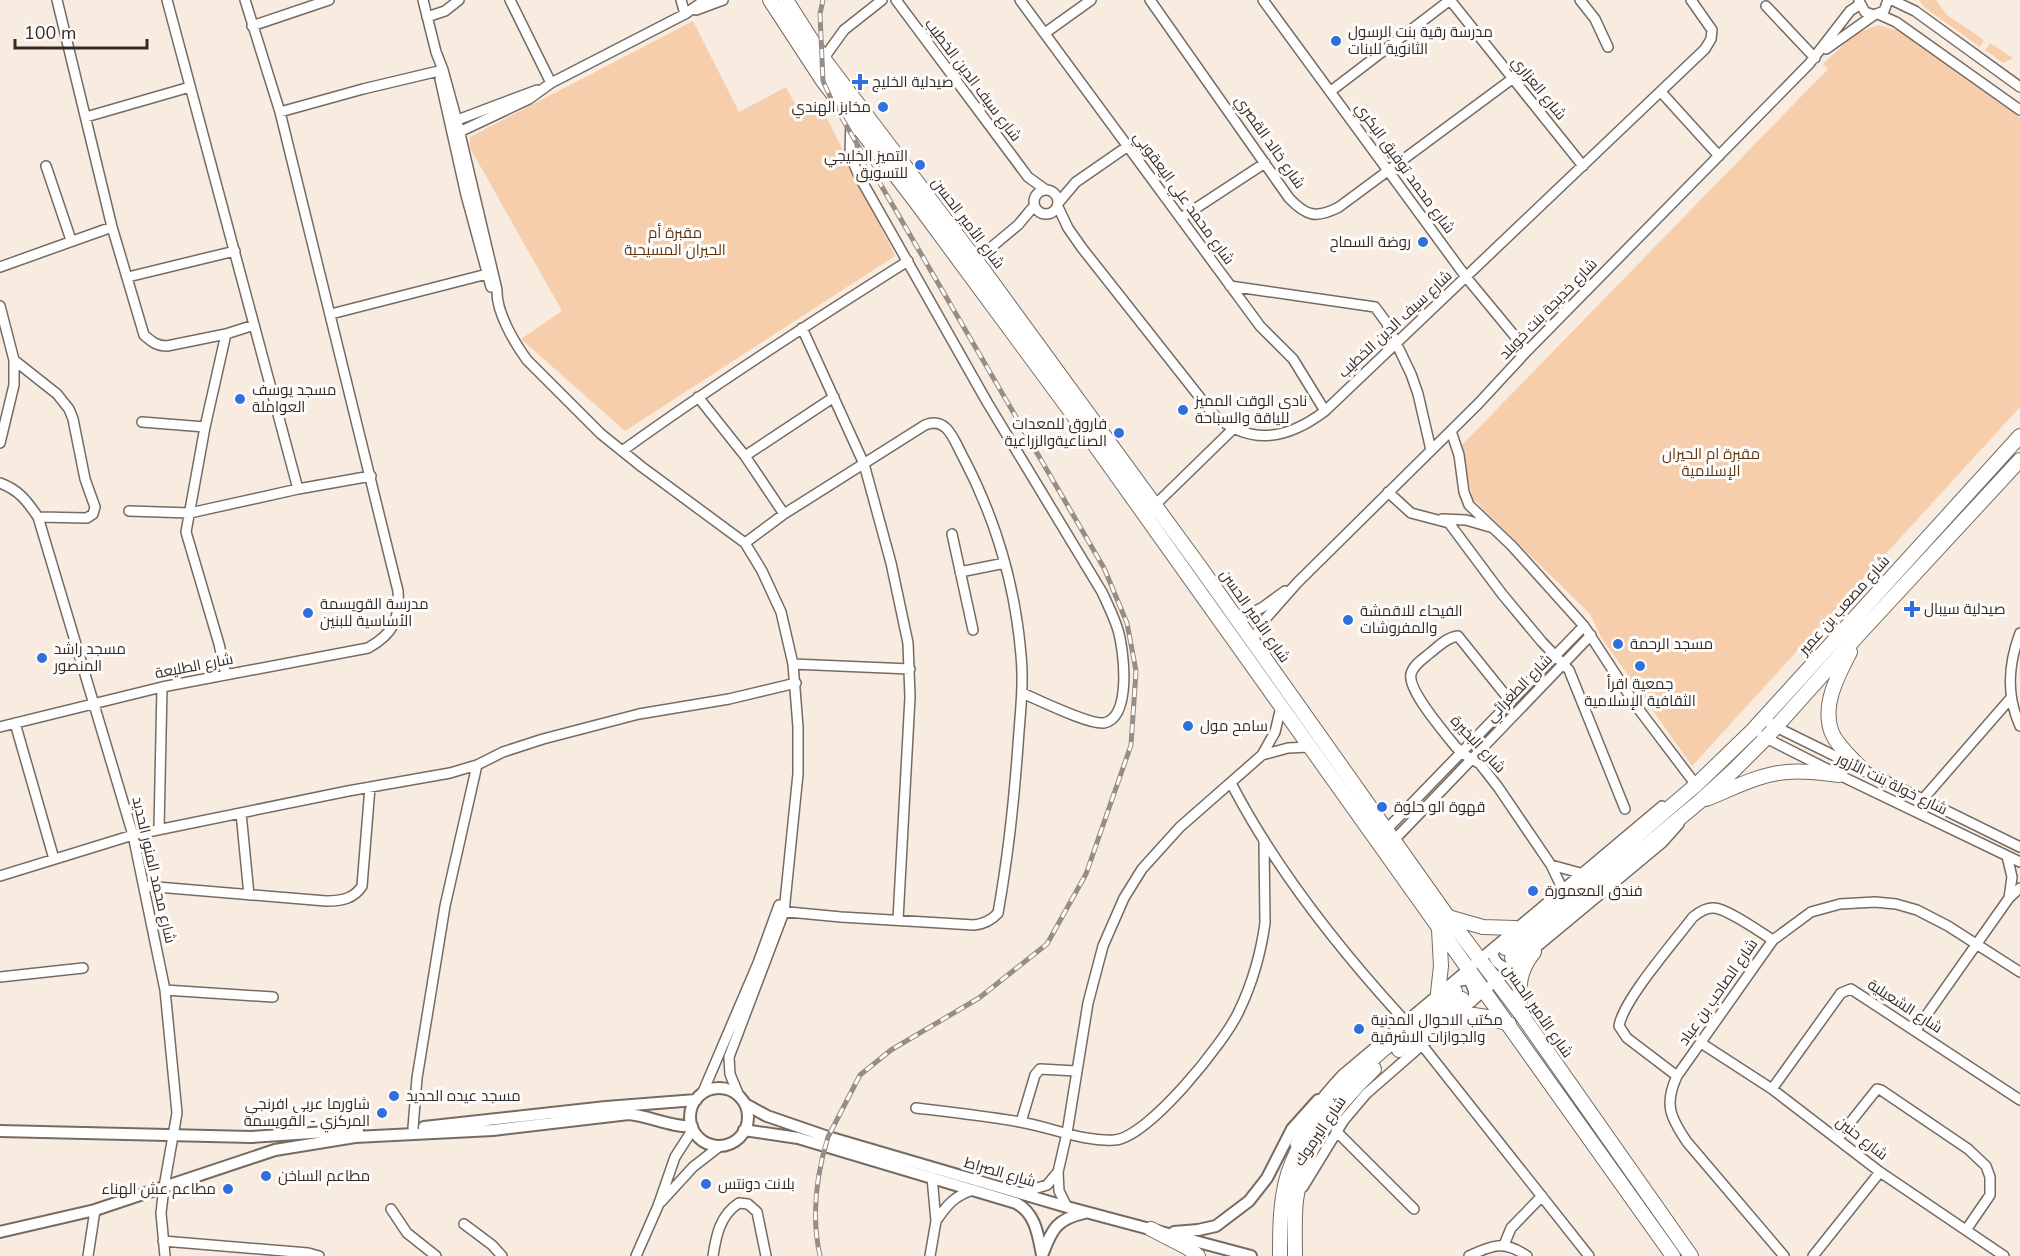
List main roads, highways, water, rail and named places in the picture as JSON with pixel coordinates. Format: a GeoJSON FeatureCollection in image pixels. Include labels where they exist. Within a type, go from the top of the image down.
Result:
{"type":"FeatureCollection","features":[{"type":"Feature","properties":{"kind":"highway","name":"شارع الأمير الحسن"},"geometry":{"type":"LineString","coordinates":[[770,0],[817,72],[1077,420],[1310,747],[1443,920],[1481,959],[1691,1256]]}},
{"type":"Feature","properties":{"kind":"highway","name":"شارع الأمير الحسن"},"geometry":{"type":"LineString","coordinates":[[786,0],[822,58],[976,260],[1391,834],[1443,920],[1469,969],[1672,1256]]}},
{"type":"Feature","properties":{"kind":"highway","name":"شارع مصعب بن عمير"},"geometry":{"type":"LineString","coordinates":[[2020,436],[1753,730],[1692,789],[1506,955],[1695,805],[1766,738],[2020,460]]}},
{"type":"Feature","properties":{"kind":"highway"},"geometry":{"type":"LineString","coordinates":[[1860,633],[1836,678],[1829,714],[1832,733],[1840,746],[1862,769]]}},
{"type":"Feature","properties":{"kind":"highway"},"geometry":{"type":"LineString","coordinates":[[1695,805],[1759,778],[1785,772],[1808,771],[1839,775]]}},
{"type":"Feature","properties":{"kind":"highway"},"geometry":{"type":"LineString","coordinates":[[1438,993],[1443,920],[1482,927],[1515,928]]}},
{"type":"Feature","properties":{"kind":"highway"},"geometry":{"type":"LineString","coordinates":[[1521,1014],[1520,978],[1524,963],[1534,952]]}},
{"type":"Feature","properties":{"kind":"highway","name":"شارع اليرموك"},"geometry":{"type":"LineString","coordinates":[[1280,1256],[1283,1196],[1288,1175],[1306,1129],[1343,1087],[1461,994],[1372,1071],[1325,1127],[1302,1173],[1296,1199],[1295,1256]]}},
{"type":"Feature","properties":{"kind":"highway"},"geometry":{"type":"LineString","coordinates":[[1460,1014],[1487,1017],[1509,1024]]}},
{"type":"Feature","properties":{"kind":"highway"},"geometry":{"type":"LineString","coordinates":[[1145,1227],[1188,1248],[1198,1256]]}},
{"type":"Feature","properties":{"kind":"main road"},"geometry":{"type":"LineString","coordinates":[[0,1131],[251,1137],[413,1128],[699,1097],[711,1089],[721,1088],[731,1090],[742,1100],[747,1122],[738,1138],[720,1146],[702,1140],[692,1128],[690,1117],[699,1097]]}},
{"type":"Feature","properties":{"kind":"main road","name":"شارع الصراط"},"geometry":{"type":"LineString","coordinates":[[742,1100],[767,1116],[828,1137],[1067,1207],[1251,1256]]}},
{"type":"Feature","properties":{"kind":"main road"},"geometry":{"type":"LineString","coordinates":[[1165,1232],[1198,1230],[1216,1226],[1249,1201],[1267,1178],[1292,1129],[1318,1100]]}},
{"type":"Feature","properties":{"kind":"main road"},"geometry":{"type":"LineString","coordinates":[[0,1232],[95,1210],[254,1156],[304,1144],[356,1137],[493,1130],[629,1114],[643,1115],[692,1128]]}},
{"type":"Feature","properties":{"kind":"main road","name":"شارع الصراط"},"geometry":{"type":"LineString","coordinates":[[744,1130],[798,1138],[932,1176],[1023,1207],[1037,1228],[1042,1255]]}},
{"type":"Feature","properties":{"kind":"main road"},"geometry":{"type":"LineString","coordinates":[[251,1137],[258,1142],[259,1147],[254,1156]]}},
{"type":"Feature","properties":{"kind":"main road"},"geometry":{"type":"LineString","coordinates":[[1042,1255],[1058,1224],[1071,1216],[1088,1212]]}},
{"type":"Feature","properties":{"kind":"main road"},"geometry":{"type":"LineString","coordinates":[[1145,1227],[1186,1256]]}},
{"type":"Feature","properties":{"kind":"railway"},"geometry":{"type":"LineString","coordinates":[[820,1256],[815,1211],[820,1166],[828,1137],[860,1075],[891,1050],[979,998],[1047,944],[1086,874],[1131,745],[1136,671],[1127,623],[1104,568],[832,101],[823,81],[820,14],[823,0]]}},
{"type":"Feature","properties":{"kind":"place","name":"مدرسة رقية بنت الرسول الثانوية للبنات"},"geometry":{"type":"Point","coordinates":[1336,41]}},
{"type":"Feature","properties":{"kind":"place","name":"صيدلية الخليج"},"geometry":{"type":"Point","coordinates":[860,82]}},
{"type":"Feature","properties":{"kind":"place","name":"مخابز الهندي"},"geometry":{"type":"Point","coordinates":[883,107]}},
{"type":"Feature","properties":{"kind":"place","name":"التميز الخليجي للتسويق"},"geometry":{"type":"Point","coordinates":[920,165]}},
{"type":"Feature","properties":{"kind":"place","name":"روضة السماح"},"geometry":{"type":"Point","coordinates":[1423,242]}},
{"type":"Feature","properties":{"kind":"place","name":"مسجد يوسف العواملة"},"geometry":{"type":"Point","coordinates":[240,399]}},
{"type":"Feature","properties":{"kind":"place","name":"نادي الوقت المميز للياقة والسباحة"},"geometry":{"type":"Point","coordinates":[1183,410]}},
{"type":"Feature","properties":{"kind":"place","name":"فاروق للمعدات الصناعيةوالزراعية"},"geometry":{"type":"Point","coordinates":[1119,433]}},
{"type":"Feature","properties":{"kind":"place","name":"صيدلية سيبال"},"geometry":{"type":"Point","coordinates":[1912,609]}},
{"type":"Feature","properties":{"kind":"place","name":"مدرسة القويسمة الأساسية للبنين"},"geometry":{"type":"Point","coordinates":[308,613]}},
{"type":"Feature","properties":{"kind":"place","name":"الفيحاء للاقمشة والمفروشات"},"geometry":{"type":"Point","coordinates":[1348,620]}},
{"type":"Feature","properties":{"kind":"place","name":"مسجد الرحمة"},"geometry":{"type":"Point","coordinates":[1618,644]}},
{"type":"Feature","properties":{"kind":"place","name":"مسجد راشد المنصور"},"geometry":{"type":"Point","coordinates":[42,658]}},
{"type":"Feature","properties":{"kind":"place","name":"جمعية اقرأ الثقافية الإسلامية"},"geometry":{"type":"Point","coordinates":[1640,666]}},
{"type":"Feature","properties":{"kind":"place","name":"سامح مول"},"geometry":{"type":"Point","coordinates":[1188,726]}},
{"type":"Feature","properties":{"kind":"place","name":"قهوة الو حلوة"},"geometry":{"type":"Point","coordinates":[1382,807]}},
{"type":"Feature","properties":{"kind":"place","name":"فندق المعمورة"},"geometry":{"type":"Point","coordinates":[1533,891]}},
{"type":"Feature","properties":{"kind":"place","name":"مكتب الاحوال المدنية والجوازات الاشرقية"},"geometry":{"type":"Point","coordinates":[1359,1029]}},
{"type":"Feature","properties":{"kind":"place","name":"مسجد عيده الحديد"},"geometry":{"type":"Point","coordinates":[394,1096]}},
{"type":"Feature","properties":{"kind":"place","name":"شاورما عربي افرنجي المركزي - القويسمة"},"geometry":{"type":"Point","coordinates":[382,1113]}},
{"type":"Feature","properties":{"kind":"place","name":"مطاعم الساخن"},"geometry":{"type":"Point","coordinates":[266,1176]}},
{"type":"Feature","properties":{"kind":"place","name":"بلانت دونتس"},"geometry":{"type":"Point","coordinates":[706,1184]}},
{"type":"Feature","properties":{"kind":"place","name":"مطاعم عش الهناء"},"geometry":{"type":"Point","coordinates":[228,1189]}},
{"type":"Feature","properties":{"kind":"park label","name":"مقبرة أم الحيران المسيحية"},"geometry":{"type":"Point","coordinates":[675,242]}},
{"type":"Feature","properties":{"kind":"park label","name":"مقبرة ام الحيران الإسلامية"},"geometry":{"type":"Point","coordinates":[1711,462]}}]}
